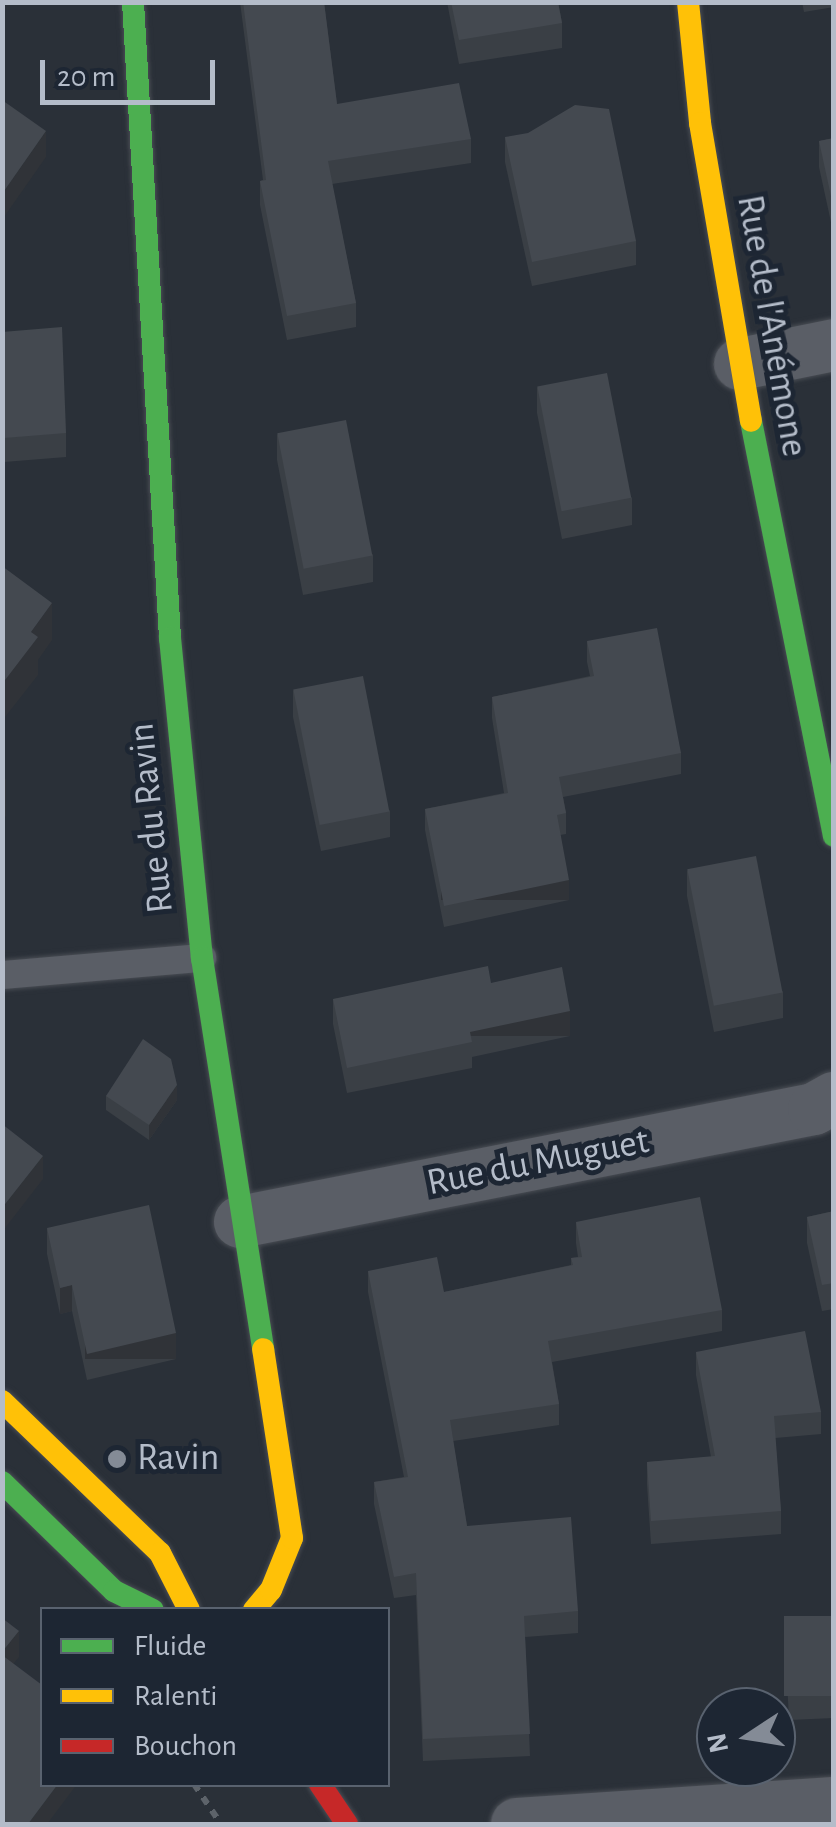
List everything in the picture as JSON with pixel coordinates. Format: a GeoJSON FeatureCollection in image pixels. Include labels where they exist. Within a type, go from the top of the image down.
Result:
{"type":"FeatureCollection","features":[{"type":"Feature","properties":{"kind":"street","name":"Rue du Ravin"},"geometry":{"type":"LineString","coordinates":[[133,2],[170,638],[202,958],[292,1538],[271,1590],[257,1607]]}},
{"type":"Feature","properties":{"kind":"street","name":"Rue de l'Anémone"},"geometry":{"type":"LineString","coordinates":[[688,2],[700,122],[740,364],[834,836]]}},
{"type":"Feature","properties":{"kind":"street"},"geometry":{"type":"LineString","coordinates":[[740,364],[834,345]]}},
{"type":"Feature","properties":{"kind":"street","name":"Rue du Muguet"},"geometry":{"type":"LineString","coordinates":[[240,1222],[814,1108],[834,1098]]}},
{"type":"Feature","properties":{"kind":"street"},"geometry":{"type":"LineString","coordinates":[[2,1401],[160,1553],[187,1607]]}},
{"type":"Feature","properties":{"kind":"street"},"geometry":{"type":"LineString","coordinates":[[2,1482],[114,1591],[147,1607]]}},
{"type":"Feature","properties":{"kind":"street"},"geometry":{"type":"LineString","coordinates":[[322,1787],[346,1824]]}},
{"type":"Feature","properties":{"kind":"street"},"geometry":{"type":"LineString","coordinates":[[517,1824],[834,1803]]}},
{"type":"Feature","properties":{"kind":"lane"},"geometry":{"type":"LineString","coordinates":[[2,975],[202,958]]}},
{"type":"Feature","properties":{"kind":"path"},"geometry":{"type":"LineString","coordinates":[[196,1787],[221,1824]]}},
{"type":"Feature","properties":{"kind":"building"},"geometry":{"type":"Polygon","coordinates":[[[243,2],[324,2],[337,104],[459,83],[471,139],[328,161],[356,303],[287,316],[260,181],[266,180],[243,2]]]}},
{"type":"Feature","properties":{"kind":"building"},"geometry":{"type":"Polygon","coordinates":[[[451,2],[558,2],[562,23],[459,40],[451,2]]]}},
{"type":"Feature","properties":{"kind":"building"},"geometry":{"type":"Polygon","coordinates":[[[2,100],[46,131],[2,194],[2,100]]]}},
{"type":"Feature","properties":{"kind":"building"},"geometry":{"type":"Polygon","coordinates":[[[575,105],[609,109],[636,241],[532,262],[505,137],[528,133],[575,105]]]}},
{"type":"Feature","properties":{"kind":"building"},"geometry":{"type":"Polygon","coordinates":[[[834,138],[834,210],[819,141],[834,138]]]}},
{"type":"Feature","properties":{"kind":"building"},"geometry":{"type":"Polygon","coordinates":[[[62,327],[66,433],[4,438],[2,332],[62,327]]]}},
{"type":"Feature","properties":{"kind":"building"},"geometry":{"type":"Polygon","coordinates":[[[607,373],[631,498],[562,511],[537,387],[607,373]]]}},
{"type":"Feature","properties":{"kind":"building"},"geometry":{"type":"Polygon","coordinates":[[[346,420],[372,555],[304,569],[277,433],[346,420]]]}},
{"type":"Feature","properties":{"kind":"building"},"geometry":{"type":"Polygon","coordinates":[[[2,566],[52,603],[31,632],[38,637],[2,684],[2,566]]]}},
{"type":"Feature","properties":{"kind":"building"},"geometry":{"type":"Polygon","coordinates":[[[657,628],[681,753],[559,777],[566,813],[557,815],[569,880],[444,906],[425,809],[508,793],[492,697],[594,676],[587,641],[657,628]]]}},
{"type":"Feature","properties":{"kind":"building"},"geometry":{"type":"Polygon","coordinates":[[[363,676],[389,811],[320,825],[293,690],[363,676]]]}},
{"type":"Feature","properties":{"kind":"building"},"geometry":{"type":"Polygon","coordinates":[[[756,856],[783,992],[714,1006],[687,869],[756,856]]]}},
{"type":"Feature","properties":{"kind":"building"},"geometry":{"type":"Polygon","coordinates":[[[488,966],[491,983],[562,967],[570,1011],[470,1032],[472,1042],[347,1068],[333,999],[488,966]]]}},
{"type":"Feature","properties":{"kind":"building"},"geometry":{"type":"Polygon","coordinates":[[[143,1039],[171,1059],[177,1085],[149,1125],[106,1096],[143,1039]]]}},
{"type":"Feature","properties":{"kind":"building"},"geometry":{"type":"Polygon","coordinates":[[[2,1124],[43,1156],[2,1208],[2,1124]]]}},
{"type":"Feature","properties":{"kind":"building"},"geometry":{"type":"Polygon","coordinates":[[[700,1197],[722,1310],[548,1341],[559,1404],[450,1420],[467,1526],[571,1517],[578,1611],[524,1616],[530,1734],[423,1739],[416,1573],[394,1577],[374,1482],[408,1477],[368,1271],[437,1257],[444,1292],[573,1265],[571,1258],[582,1257],[576,1222],[700,1197]]]}},
{"type":"Feature","properties":{"kind":"building"},"geometry":{"type":"Polygon","coordinates":[[[149,1205],[176,1333],[87,1354],[72,1285],[60,1288],[47,1228],[149,1205]]]}},
{"type":"Feature","properties":{"kind":"building"},"geometry":{"type":"Polygon","coordinates":[[[834,1211],[834,1283],[822,1285],[807,1217],[834,1211]]]}},
{"type":"Feature","properties":{"kind":"building"},"geometry":{"type":"Polygon","coordinates":[[[805,1331],[821,1412],[774,1416],[781,1511],[651,1521],[647,1462],[715,1456],[696,1352],[805,1331]]]}},
{"type":"Feature","properties":{"kind":"building"},"geometry":{"type":"Polygon","coordinates":[[[784,1616],[834,1616],[834,1696],[796,1696],[796,1687],[784,1687],[784,1616]]]}},
{"type":"Feature","properties":{"kind":"building"},"geometry":{"type":"Polygon","coordinates":[[[2,1618],[19,1631],[2,1652],[2,1618]]]}},
{"type":"Feature","properties":{"kind":"building"},"geometry":{"type":"Polygon","coordinates":[[[2,1655],[40,1684],[40,1787],[56,1787],[28,1824],[2,1824],[2,1655]]]}},
{"type":"Feature","properties":{"kind":"traffic: fast"},"geometry":{"type":"LineString","coordinates":[[133,2],[170,638],[202,958],[263,1349]]}},
{"type":"Feature","properties":{"kind":"traffic: fast"},"geometry":{"type":"LineString","coordinates":[[751,421],[834,836]]}},
{"type":"Feature","properties":{"kind":"traffic: fast"},"geometry":{"type":"LineString","coordinates":[[2,1482],[114,1591],[147,1607]]}},
{"type":"Feature","properties":{"kind":"traffic: slow"},"geometry":{"type":"LineString","coordinates":[[688,2],[700,123],[751,421]]}},
{"type":"Feature","properties":{"kind":"traffic: slow"},"geometry":{"type":"LineString","coordinates":[[257,1607],[271,1590],[292,1538],[263,1349]]}},
{"type":"Feature","properties":{"kind":"traffic: slow"},"geometry":{"type":"LineString","coordinates":[[2,1401],[160,1553],[187,1607]]}},
{"type":"Feature","properties":{"kind":"traffic: jam"},"geometry":{"type":"LineString","coordinates":[[322,1787],[347,1824]]}},
{"type":"Feature","properties":{"kind":"place","name":"Ravin"},"geometry":{"type":"Point","coordinates":[117,1459]}}]}
